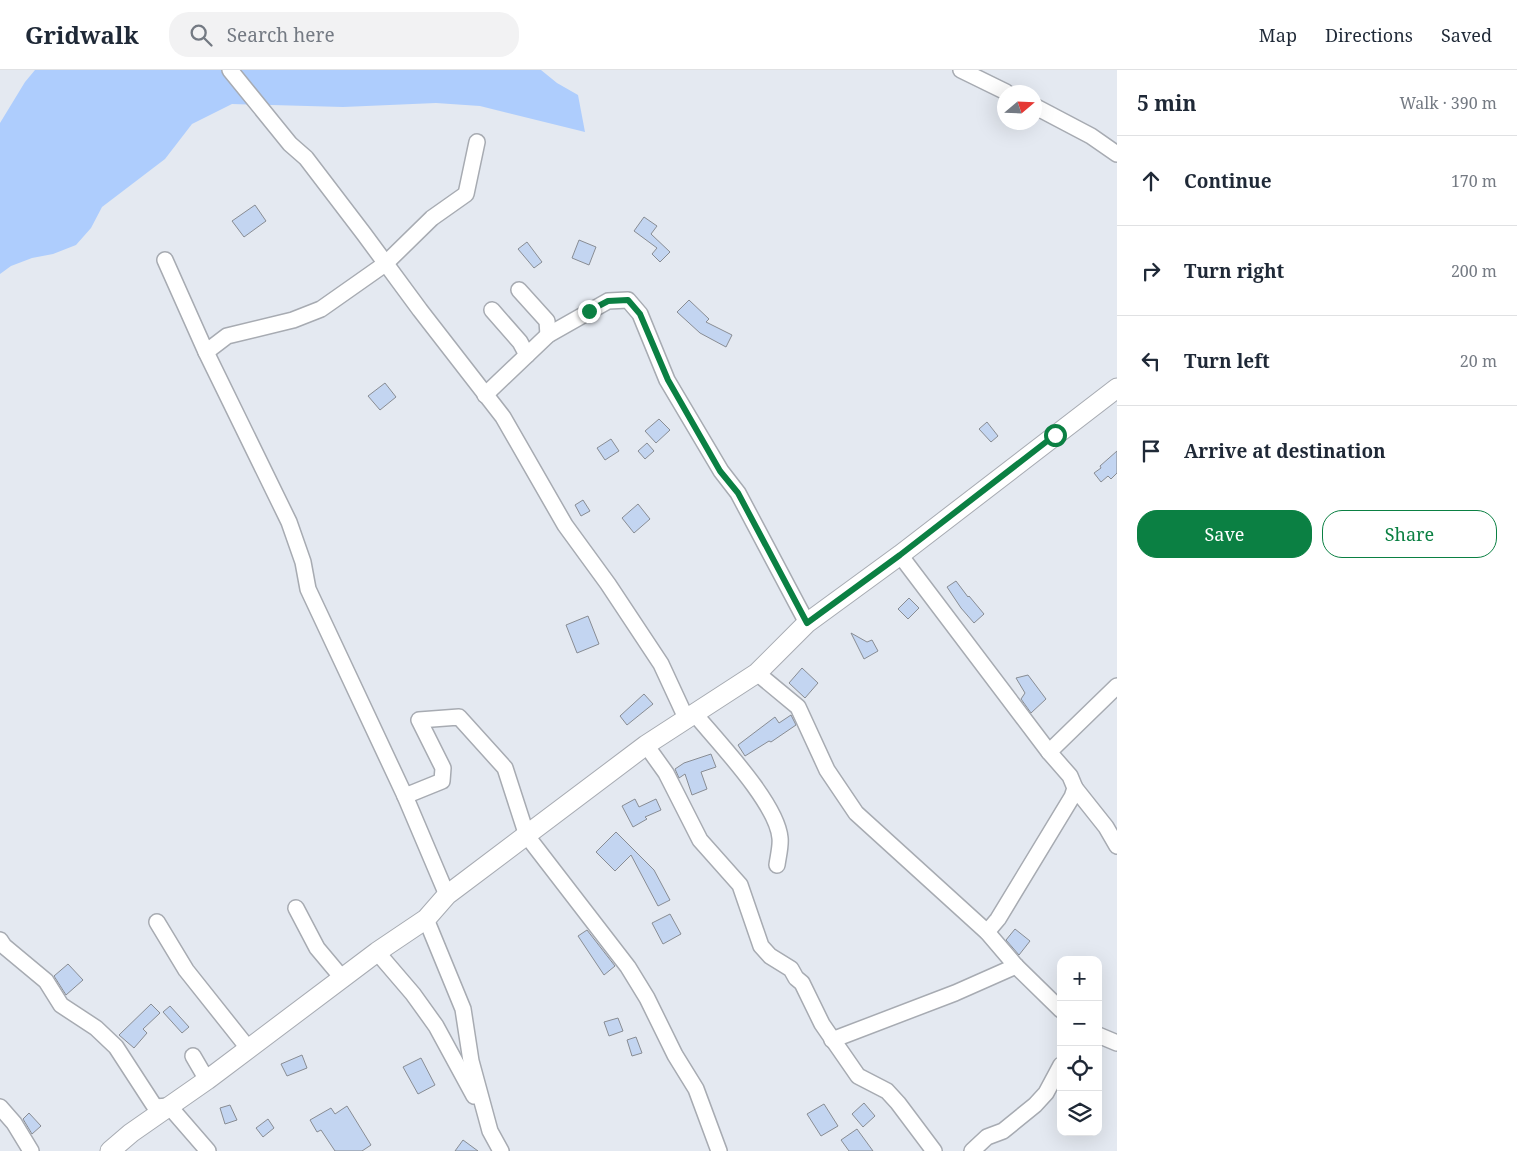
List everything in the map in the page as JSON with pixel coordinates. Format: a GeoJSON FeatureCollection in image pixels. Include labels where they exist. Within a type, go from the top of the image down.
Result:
{"type":"FeatureCollection","features":[{"type":"Feature","properties":{"kind":"main road"},"geometry":{"type":"LineString","coordinates":[[110,1151],[131,1133],[207,1080],[377,952],[426,919],[447,895],[646,745],[757,673],[807,623],[900,555],[1117,388]]}},
{"type":"Feature","properties":{"kind":"street"},"geometry":{"type":"LineString","coordinates":[[230,70],[290,144],[306,158],[510,428],[565,526],[608,584],[661,664],[690,715],[757,789],[772,813],[780,838],[777,865]]}},
{"type":"Feature","properties":{"kind":"street"},"geometry":{"type":"LineString","coordinates":[[961,70],[997,88]]}},
{"type":"Feature","properties":{"kind":"street"},"geometry":{"type":"LineString","coordinates":[[1042,110],[1091,136],[1117,154]]}},
{"type":"Feature","properties":{"kind":"street"},"geometry":{"type":"LineString","coordinates":[[206,352],[227,336],[293,320],[322,309],[385,264],[432,218],[466,194],[477,142]]}},
{"type":"Feature","properties":{"kind":"street"},"geometry":{"type":"LineString","coordinates":[[165,260],[206,352],[289,522],[304,562],[308,589],[405,796],[447,895]]}},
{"type":"Feature","properties":{"kind":"street"},"geometry":{"type":"LineString","coordinates":[[519,290],[547,321],[548,335]]}},
{"type":"Feature","properties":{"kind":"street"},"geometry":{"type":"LineString","coordinates":[[485,395],[548,335],[608,301],[628,300],[640,314],[672,388],[720,471],[738,493],[807,623]]}},
{"type":"Feature","properties":{"kind":"street"},"geometry":{"type":"LineString","coordinates":[[492,310],[520,342],[527,355]]}},
{"type":"Feature","properties":{"kind":"street"},"geometry":{"type":"LineString","coordinates":[[900,555],[1048,752],[1070,776],[1075,788],[1106,827],[1117,846]]}},
{"type":"Feature","properties":{"kind":"street"},"geometry":{"type":"LineString","coordinates":[[757,673],[798,707],[827,770],[856,813],[987,932],[1016,966],[1057,1006]]}},
{"type":"Feature","properties":{"kind":"street"},"geometry":{"type":"LineString","coordinates":[[1048,752],[1117,686]]}},
{"type":"Feature","properties":{"kind":"street"},"geometry":{"type":"LineString","coordinates":[[405,796],[442,781],[444,768],[419,720],[459,717],[505,768],[527,836],[628,967],[647,998],[675,1055],[696,1089],[720,1151]]}},
{"type":"Feature","properties":{"kind":"street"},"geometry":{"type":"LineString","coordinates":[[646,745],[666,773],[700,840],[740,885],[761,946],[770,956],[791,969],[796,978],[802,983],[822,1024],[858,1076],[887,1091],[934,1151]]}},
{"type":"Feature","properties":{"kind":"street"},"geometry":{"type":"LineString","coordinates":[[987,932],[998,919],[1072,797],[1075,788]]}},
{"type":"Feature","properties":{"kind":"street"},"geometry":{"type":"LineString","coordinates":[[296,908],[317,948],[343,979]]}},
{"type":"Feature","properties":{"kind":"street"},"geometry":{"type":"LineString","coordinates":[[426,919],[463,1009],[471,1062],[490,1131]]}},
{"type":"Feature","properties":{"kind":"street"},"geometry":{"type":"LineString","coordinates":[[157,922],[186,970],[248,1048]]}},
{"type":"Feature","properties":{"kind":"street"},"geometry":{"type":"LineString","coordinates":[[0,940],[4,946],[46,981],[61,1005],[96,1028],[116,1047],[155,1107],[169,1106],[208,1151]]}},
{"type":"Feature","properties":{"kind":"street"},"geometry":{"type":"LineString","coordinates":[[377,952],[436,1026],[501,1151]]}},
{"type":"Feature","properties":{"kind":"street"},"geometry":{"type":"LineString","coordinates":[[832,1040],[955,993],[1016,966]]}},
{"type":"Feature","properties":{"kind":"street"},"geometry":{"type":"LineString","coordinates":[[1102,1037],[1117,1043]]}},
{"type":"Feature","properties":{"kind":"street"},"geometry":{"type":"LineString","coordinates":[[193,1056],[207,1080]]}},
{"type":"Feature","properties":{"kind":"street"},"geometry":{"type":"LineString","coordinates":[[972,1151],[987,1137],[1002,1131],[1035,1105],[1046,1093],[1057,1072]]}},
{"type":"Feature","properties":{"kind":"street"},"geometry":{"type":"LineString","coordinates":[[0,1107],[14,1123],[31,1151]]}},
{"type":"Feature","properties":{"kind":"shaded area"},"geometry":{"type":"Polygon","coordinates":[[[35,70],[541,70],[557,83],[578,95],[585,132],[480,106],[436,103],[343,107],[232,104],[192,124],[165,159],[102,207],[91,228],[76,245],[11,266],[0,274],[0,123],[25,82],[35,70]]]}},
{"type":"Feature","properties":{"kind":"building"},"geometry":{"type":"Polygon","coordinates":[[[255,205],[266,221],[244,237],[232,221],[255,205]]]}},
{"type":"Feature","properties":{"kind":"building"},"geometry":{"type":"Polygon","coordinates":[[[644,217],[657,226],[651,234],[670,252],[660,262],[652,254],[657,248],[634,231],[644,217]]]}},
{"type":"Feature","properties":{"kind":"building"},"geometry":{"type":"Polygon","coordinates":[[[579,240],[596,247],[589,265],[572,258],[579,240]]]}},
{"type":"Feature","properties":{"kind":"building"},"geometry":{"type":"Polygon","coordinates":[[[527,242],[542,262],[534,268],[518,249],[527,242]]]}},
{"type":"Feature","properties":{"kind":"building"},"geometry":{"type":"Polygon","coordinates":[[[689,300],[709,319],[706,322],[732,335],[726,347],[700,333],[677,312],[689,300]]]}},
{"type":"Feature","properties":{"kind":"building"},"geometry":{"type":"Polygon","coordinates":[[[385,383],[396,397],[380,410],[368,396],[385,383]]]}},
{"type":"Feature","properties":{"kind":"building"},"geometry":{"type":"Polygon","coordinates":[[[659,419],[670,430],[656,443],[645,431],[659,419]]]}},
{"type":"Feature","properties":{"kind":"building"},"geometry":{"type":"Polygon","coordinates":[[[987,422],[998,436],[991,442],[979,429],[987,422]]]}},
{"type":"Feature","properties":{"kind":"building"},"geometry":{"type":"Polygon","coordinates":[[[611,439],[619,451],[605,460],[597,448],[611,439]]]}},
{"type":"Feature","properties":{"kind":"building"},"geometry":{"type":"Polygon","coordinates":[[[647,443],[654,451],[645,459],[638,451],[647,443]]]}},
{"type":"Feature","properties":{"kind":"building"},"geometry":{"type":"Polygon","coordinates":[[[1117,451],[1117,473],[1111,479],[1108,476],[1101,482],[1094,473],[1117,451]]]}},
{"type":"Feature","properties":{"kind":"building"},"geometry":{"type":"Polygon","coordinates":[[[583,500],[590,511],[581,516],[575,505],[583,500]]]}},
{"type":"Feature","properties":{"kind":"building"},"geometry":{"type":"Polygon","coordinates":[[[638,504],[650,519],[634,533],[622,518],[638,504]]]}},
{"type":"Feature","properties":{"kind":"building"},"geometry":{"type":"Polygon","coordinates":[[[956,581],[984,614],[974,623],[947,587],[956,581]]]}},
{"type":"Feature","properties":{"kind":"building"},"geometry":{"type":"Polygon","coordinates":[[[909,598],[919,608],[908,619],[898,609],[909,598]]]}},
{"type":"Feature","properties":{"kind":"building"},"geometry":{"type":"Polygon","coordinates":[[[588,616],[599,644],[577,653],[566,625],[588,616]]]}},
{"type":"Feature","properties":{"kind":"building"},"geometry":{"type":"Polygon","coordinates":[[[851,633],[867,642],[872,640],[878,651],[864,659],[851,633]]]}},
{"type":"Feature","properties":{"kind":"building"},"geometry":{"type":"Polygon","coordinates":[[[802,668],[818,683],[805,698],[789,683],[802,668]]]}},
{"type":"Feature","properties":{"kind":"building"},"geometry":{"type":"Polygon","coordinates":[[[1028,675],[1046,699],[1031,713],[1021,699],[1025,693],[1016,678],[1028,675]]]}},
{"type":"Feature","properties":{"kind":"building"},"geometry":{"type":"Polygon","coordinates":[[[644,694],[653,704],[627,725],[620,716],[644,694]]]}},
{"type":"Feature","properties":{"kind":"building"},"geometry":{"type":"Polygon","coordinates":[[[791,715],[796,725],[771,742],[769,741],[745,756],[738,745],[775,717],[779,723],[791,715]]]}},
{"type":"Feature","properties":{"kind":"building"},"geometry":{"type":"Polygon","coordinates":[[[711,754],[716,767],[701,772],[707,789],[692,795],[685,774],[679,778],[675,769],[684,763],[711,754]]]}},
{"type":"Feature","properties":{"kind":"building"},"geometry":{"type":"Polygon","coordinates":[[[635,799],[639,807],[656,799],[661,810],[645,817],[647,819],[633,827],[622,806],[635,799]]]}},
{"type":"Feature","properties":{"kind":"building"},"geometry":{"type":"Polygon","coordinates":[[[616,832],[654,870],[670,900],[658,906],[631,855],[615,871],[596,852],[616,832]]]}},
{"type":"Feature","properties":{"kind":"building"},"geometry":{"type":"Polygon","coordinates":[[[670,914],[681,934],[663,944],[652,923],[670,914]]]}},
{"type":"Feature","properties":{"kind":"building"},"geometry":{"type":"Polygon","coordinates":[[[1015,929],[1030,941],[1019,955],[1006,940],[1015,929]]]}},
{"type":"Feature","properties":{"kind":"building"},"geometry":{"type":"Polygon","coordinates":[[[587,930],[615,966],[604,975],[578,936],[587,930]]]}},
{"type":"Feature","properties":{"kind":"building"},"geometry":{"type":"Polygon","coordinates":[[[68,964],[83,980],[66,995],[54,976],[68,964]]]}},
{"type":"Feature","properties":{"kind":"building"},"geometry":{"type":"Polygon","coordinates":[[[151,1004],[160,1013],[143,1029],[147,1033],[134,1048],[119,1035],[151,1004]]]}},
{"type":"Feature","properties":{"kind":"building"},"geometry":{"type":"Polygon","coordinates":[[[170,1006],[189,1027],[182,1033],[163,1012],[170,1006]]]}},
{"type":"Feature","properties":{"kind":"building"},"geometry":{"type":"Polygon","coordinates":[[[618,1018],[623,1031],[609,1036],[604,1022],[618,1018]]]}},
{"type":"Feature","properties":{"kind":"building"},"geometry":{"type":"Polygon","coordinates":[[[636,1037],[642,1053],[632,1056],[627,1040],[636,1037]]]}},
{"type":"Feature","properties":{"kind":"building"},"geometry":{"type":"Polygon","coordinates":[[[302,1055],[307,1068],[287,1076],[281,1064],[302,1055]]]}},
{"type":"Feature","properties":{"kind":"building"},"geometry":{"type":"Polygon","coordinates":[[[421,1058],[435,1085],[418,1094],[403,1067],[421,1058]]]}},
{"type":"Feature","properties":{"kind":"building"},"geometry":{"type":"Polygon","coordinates":[[[864,1103],[875,1116],[863,1127],[852,1114],[864,1103]]]}},
{"type":"Feature","properties":{"kind":"building"},"geometry":{"type":"Polygon","coordinates":[[[824,1104],[838,1126],[821,1136],[807,1114],[824,1104]]]}},
{"type":"Feature","properties":{"kind":"building"},"geometry":{"type":"Polygon","coordinates":[[[230,1105],[237,1120],[225,1124],[220,1108],[230,1105]]]}},
{"type":"Feature","properties":{"kind":"building"},"geometry":{"type":"Polygon","coordinates":[[[347,1106],[371,1145],[362,1151],[335,1151],[321,1130],[317,1132],[310,1120],[331,1108],[335,1114],[347,1106]]]}},
{"type":"Feature","properties":{"kind":"building"},"geometry":{"type":"Polygon","coordinates":[[[29,1113],[41,1126],[32,1134],[23,1119],[29,1113]]]}},
{"type":"Feature","properties":{"kind":"building"},"geometry":{"type":"Polygon","coordinates":[[[268,1119],[274,1128],[263,1137],[256,1128],[268,1119]]]}},
{"type":"Feature","properties":{"kind":"building"},"geometry":{"type":"Polygon","coordinates":[[[857,1129],[873,1151],[849,1151],[841,1140],[857,1129]]]}},
{"type":"Feature","properties":{"kind":"building"},"geometry":{"type":"Polygon","coordinates":[[[463,1140],[478,1151],[455,1151],[463,1140]]]}},
{"type":"Feature","properties":{"kind":"route"},"geometry":{"type":"LineString","coordinates":[[589,311],[608,301],[628,300],[640,314],[668,380],[720,471],[738,493],[807,623],[900,555],[1055,435]]}}]}
